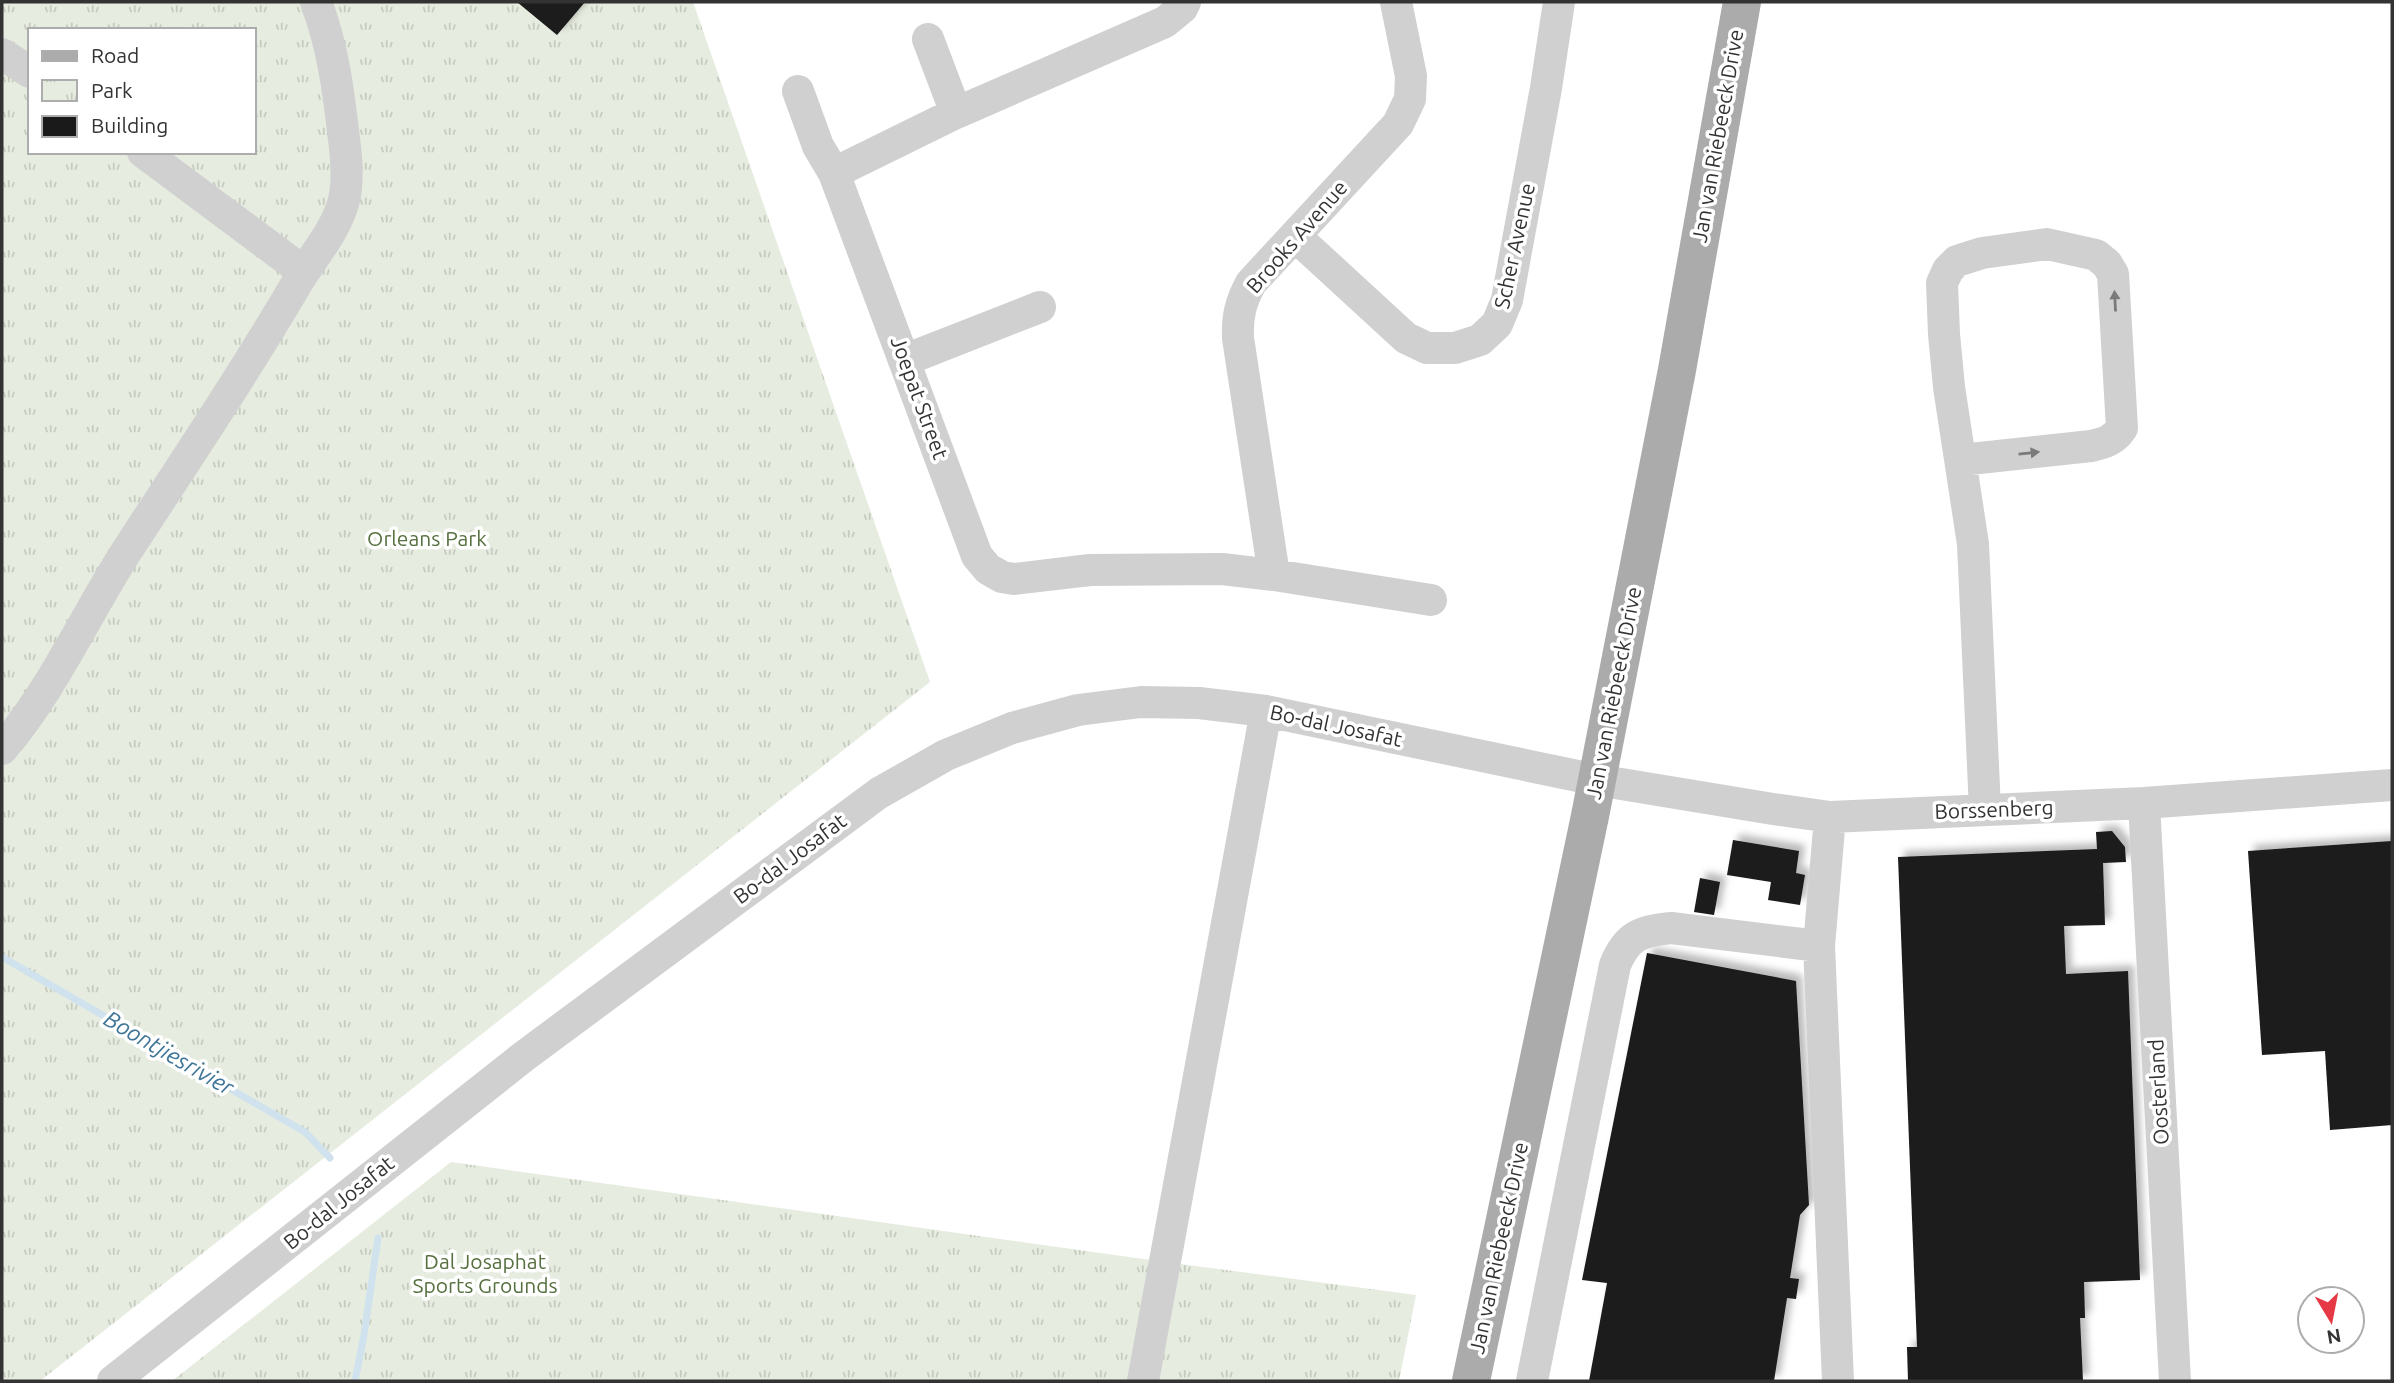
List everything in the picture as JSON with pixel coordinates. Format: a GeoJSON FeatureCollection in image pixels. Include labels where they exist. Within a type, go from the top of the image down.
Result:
{"type":"FeatureCollection","features":[{"type":"Feature","properties":{"kind":"main road","name":"Jan van Riebeeck Drive"},"geometry":{"type":"LineString","coordinates":[[1471,1381],[1567,933],[1676,370],[1742,2]]}},
{"type":"Feature","properties":{"kind":"street"},"geometry":{"type":"LineString","coordinates":[[2,749],[23,724],[53,678],[124,556],[329,235],[344,199],[346,160],[336,74],[316,2]]}},
{"type":"Feature","properties":{"kind":"street"},"geometry":{"type":"LineString","coordinates":[[834,173],[956,113],[1165,22],[1182,8],[1185,2]]}},
{"type":"Feature","properties":{"kind":"street","name":"Brooks Avenue"},"geometry":{"type":"LineString","coordinates":[[1274,575],[1238,338],[1237,320],[1241,300],[1251,283],[1398,124],[1410,99],[1411,76],[1395,2]]}},
{"type":"Feature","properties":{"kind":"street","name":"Scher Avenue"},"geometry":{"type":"LineString","coordinates":[[1295,236],[1406,338],[1427,348],[1455,348],[1480,340],[1497,324],[1507,300],[1559,2]]}},
{"type":"Feature","properties":{"kind":"street"},"geometry":{"type":"LineString","coordinates":[[928,38],[956,113]]}},
{"type":"Feature","properties":{"kind":"street"},"geometry":{"type":"LineString","coordinates":[[2,54],[28,71]]}},
{"type":"Feature","properties":{"kind":"street","name":"Joepat Street"},"geometry":{"type":"LineString","coordinates":[[798,91],[818,146],[834,173],[977,556],[988,569],[1002,577],[1014,579],[1090,570],[1222,569],[1431,600]]}},
{"type":"Feature","properties":{"kind":"street"},"geometry":{"type":"LineString","coordinates":[[147,154],[304,272]]}},
{"type":"Feature","properties":{"kind":"street"},"geometry":{"type":"LineString","coordinates":[[1961,460],[2091,446],[2116,437],[2122,428],[2113,274],[2107,264],[2096,255],[2047,244],[1982,253],[1957,261],[1948,270],[1942,283],[1950,387],[1973,544],[1985,810]]}},
{"type":"Feature","properties":{"kind":"street"},"geometry":{"type":"LineString","coordinates":[[905,360],[1040,307]]}},
{"type":"Feature","properties":{"kind":"street","name":"Bo-dal Josafat"},"geometry":{"type":"LineString","coordinates":[[113,1381],[523,1057],[879,793],[946,755],[1012,728],[1078,710],[1153,702],[1199,703],[1266,711],[1597,780]]}},
{"type":"Feature","properties":{"kind":"street"},"geometry":{"type":"LineString","coordinates":[[1143,1381],[1266,711]]}},
{"type":"Feature","properties":{"kind":"street","name":"Borssenberg"},"geometry":{"type":"LineString","coordinates":[[1597,780],[1830,817],[2144,803],[2392,786]]}},
{"type":"Feature","properties":{"kind":"street","name":"Oosterland"},"geometry":{"type":"LineString","coordinates":[[2144,803],[2175,1381]]}},
{"type":"Feature","properties":{"kind":"street"},"geometry":{"type":"LineString","coordinates":[[1830,817],[1819,946],[1838,1381]]}},
{"type":"Feature","properties":{"kind":"street"},"geometry":{"type":"LineString","coordinates":[[1532,1381],[1615,965],[1623,945],[1652,930],[1671,928],[1819,946]]}},
{"type":"Feature","properties":{"kind":"green space","name":"Orleans Park"},"geometry":{"type":"Polygon","coordinates":[[[2,2],[693,2],[930,682],[40,1381],[2,1381],[2,2]]]}},
{"type":"Feature","properties":{"kind":"green space","name":"Dal Josaphat Sports Grounds"},"geometry":{"type":"Polygon","coordinates":[[[451,1162],[1416,1295],[1399,1381],[172,1381],[451,1162]]]}},
{"type":"Feature","properties":{"kind":"building"},"geometry":{"type":"Polygon","coordinates":[[[517,2],[585,2],[557,35],[517,2]]]}},
{"type":"Feature","properties":{"kind":"building"},"geometry":{"type":"Polygon","coordinates":[[[2112,831],[2125,847],[2126,862],[2103,863],[2105,925],[2064,926],[2066,974],[2128,971],[2140,1280],[2084,1282],[2085,1318],[2080,1318],[2083,1381],[1908,1381],[1907,1347],[1917,1347],[1898,857],[2097,849],[2096,832],[2112,831]]]}},
{"type":"Feature","properties":{"kind":"building"},"geometry":{"type":"Polygon","coordinates":[[[1733,840],[1799,851],[1796,873],[1805,875],[1800,905],[1768,900],[1771,882],[1727,875],[1733,840]]]}},
{"type":"Feature","properties":{"kind":"building"},"geometry":{"type":"Polygon","coordinates":[[[2392,841],[2392,1125],[2330,1130],[2325,1051],[2262,1055],[2248,851],[2392,841]]]}},
{"type":"Feature","properties":{"kind":"building"},"geometry":{"type":"Polygon","coordinates":[[[1700,878],[1720,882],[1714,915],[1694,912],[1700,878]]]}},
{"type":"Feature","properties":{"kind":"building"},"geometry":{"type":"Polygon","coordinates":[[[1647,953],[1796,981],[1809,1205],[1800,1215],[1790,1278],[1799,1279],[1796,1299],[1787,1298],[1774,1381],[1589,1381],[1607,1283],[1582,1280],[1647,953]]]}},
{"type":"Feature","properties":{"kind":"waterway","name":"Boontjiesrivier"},"geometry":{"type":"LineString","coordinates":[[2,957],[305,1132],[330,1158]]}},
{"type":"Feature","properties":{"kind":"waterway","name":"Boontjiesrivier"},"geometry":{"type":"LineString","coordinates":[[355,1381],[378,1238]]}}]}
